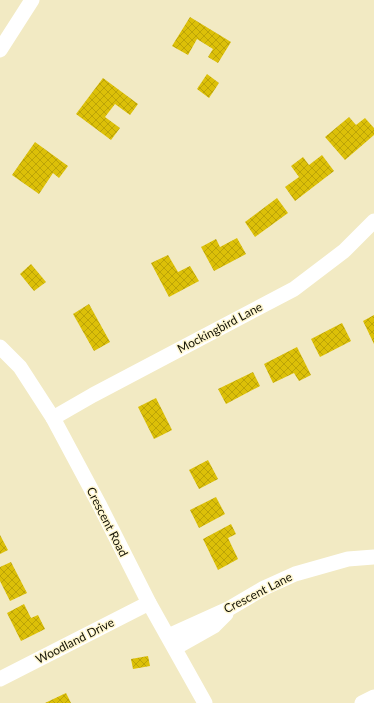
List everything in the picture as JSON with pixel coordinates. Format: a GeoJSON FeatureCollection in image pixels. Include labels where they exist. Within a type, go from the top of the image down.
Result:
{"type":"FeatureCollection","features":[{"type":"Feature","properties":{"kind":"street"},"geometry":{"type":"LineString","coordinates":[[0,50],[32,0]]}},
{"type":"Feature","properties":{"kind":"street","name":"Mockingbird Lane"},"geometry":{"type":"LineString","coordinates":[[53,418],[93,395],[294,290],[344,251],[374,221]]}},
{"type":"Feature","properties":{"kind":"street","name":"Crescent Road"},"geometry":{"type":"LineString","coordinates":[[0,347],[20,367],[53,418],[99,504],[149,603],[205,703]]}},
{"type":"Feature","properties":{"kind":"street","name":"Crescent Lane"},"geometry":{"type":"LineString","coordinates":[[172,642],[214,626],[237,604],[264,588],[295,574],[348,559],[374,557]]}},
{"type":"Feature","properties":{"kind":"street","name":"Woodland Drive"},"geometry":{"type":"LineString","coordinates":[[0,679],[149,603]]}},
{"type":"Feature","properties":{"kind":"street"},"geometry":{"type":"LineString","coordinates":[[362,703],[374,697]]}},
{"type":"Feature","properties":{"kind":"building"},"geometry":{"type":"Polygon","coordinates":[[[190,17],[231,42],[218,63],[208,57],[213,49],[197,39],[188,55],[172,46],[190,17]]]}},
{"type":"Feature","properties":{"kind":"building"},"geometry":{"type":"Polygon","coordinates":[[[207,74],[219,83],[209,98],[197,89],[207,74]]]}},
{"type":"Feature","properties":{"kind":"building"},"geometry":{"type":"Polygon","coordinates":[[[103,78],[138,104],[130,115],[115,104],[105,117],[120,128],[111,140],[76,114],[103,78]]]}},
{"type":"Feature","properties":{"kind":"building"},"geometry":{"type":"Polygon","coordinates":[[[349,117],[356,125],[365,118],[374,128],[374,135],[345,160],[325,137],[349,117]]]}},
{"type":"Feature","properties":{"kind":"building"},"geometry":{"type":"Polygon","coordinates":[[[35,142],[68,166],[59,178],[53,173],[39,194],[12,175],[35,142]]]}},
{"type":"Feature","properties":{"kind":"building"},"geometry":{"type":"Polygon","coordinates":[[[322,155],[334,171],[295,201],[285,187],[299,177],[291,166],[303,157],[309,165],[322,155]]]}},
{"type":"Feature","properties":{"kind":"building"},"geometry":{"type":"Polygon","coordinates":[[[277,198],[288,213],[255,237],[245,222],[277,198]]]}},
{"type":"Feature","properties":{"kind":"building"},"geometry":{"type":"Polygon","coordinates":[[[237,238],[246,254],[214,271],[201,247],[216,239],[220,247],[237,238]]]}},
{"type":"Feature","properties":{"kind":"building"},"geometry":{"type":"Polygon","coordinates":[[[168,255],[178,272],[190,266],[199,281],[169,297],[151,263],[168,255]]]}},
{"type":"Feature","properties":{"kind":"building"},"geometry":{"type":"Polygon","coordinates":[[[31,264],[46,282],[34,291],[20,274],[31,264]]]}},
{"type":"Feature","properties":{"kind":"building"},"geometry":{"type":"Polygon","coordinates":[[[89,304],[110,342],[94,351],[73,314],[89,304]]]}},
{"type":"Feature","properties":{"kind":"building"},"geometry":{"type":"Polygon","coordinates":[[[374,315],[374,344],[363,321],[374,315]]]}},
{"type":"Feature","properties":{"kind":"building"},"geometry":{"type":"Polygon","coordinates":[[[342,323],[351,341],[320,357],[311,339],[342,323]]]}},
{"type":"Feature","properties":{"kind":"building"},"geometry":{"type":"Polygon","coordinates":[[[297,347],[311,375],[299,381],[294,373],[273,383],[264,364],[297,347]]]}},
{"type":"Feature","properties":{"kind":"building"},"geometry":{"type":"Polygon","coordinates":[[[253,372],[260,386],[226,404],[218,389],[253,372]]]}},
{"type":"Feature","properties":{"kind":"building"},"geometry":{"type":"Polygon","coordinates":[[[156,398],[172,430],[154,439],[138,407],[156,398]]]}},
{"type":"Feature","properties":{"kind":"building"},"geometry":{"type":"Polygon","coordinates":[[[208,460],[218,479],[199,489],[189,470],[208,460]]]}},
{"type":"Feature","properties":{"kind":"building"},"geometry":{"type":"Polygon","coordinates":[[[216,497],[225,514],[199,528],[190,510],[216,497]]]}},
{"type":"Feature","properties":{"kind":"building"},"geometry":{"type":"Polygon","coordinates":[[[231,524],[236,534],[228,538],[238,559],[218,570],[203,539],[231,524]]]}},
{"type":"Feature","properties":{"kind":"building"},"geometry":{"type":"Polygon","coordinates":[[[0,535],[8,550],[0,554],[0,535]]]}},
{"type":"Feature","properties":{"kind":"building"},"geometry":{"type":"Polygon","coordinates":[[[11,562],[27,593],[10,601],[0,581],[0,567],[11,562]]]}},
{"type":"Feature","properties":{"kind":"building"},"geometry":{"type":"Polygon","coordinates":[[[24,604],[31,618],[38,615],[45,629],[21,641],[7,613],[24,604]]]}},
{"type":"Feature","properties":{"kind":"building"},"geometry":{"type":"Polygon","coordinates":[[[148,656],[150,666],[133,669],[131,659],[148,656]]]}},
{"type":"Feature","properties":{"kind":"building"},"geometry":{"type":"Polygon","coordinates":[[[66,693],[71,703],[45,703],[66,693]]]}}]}
